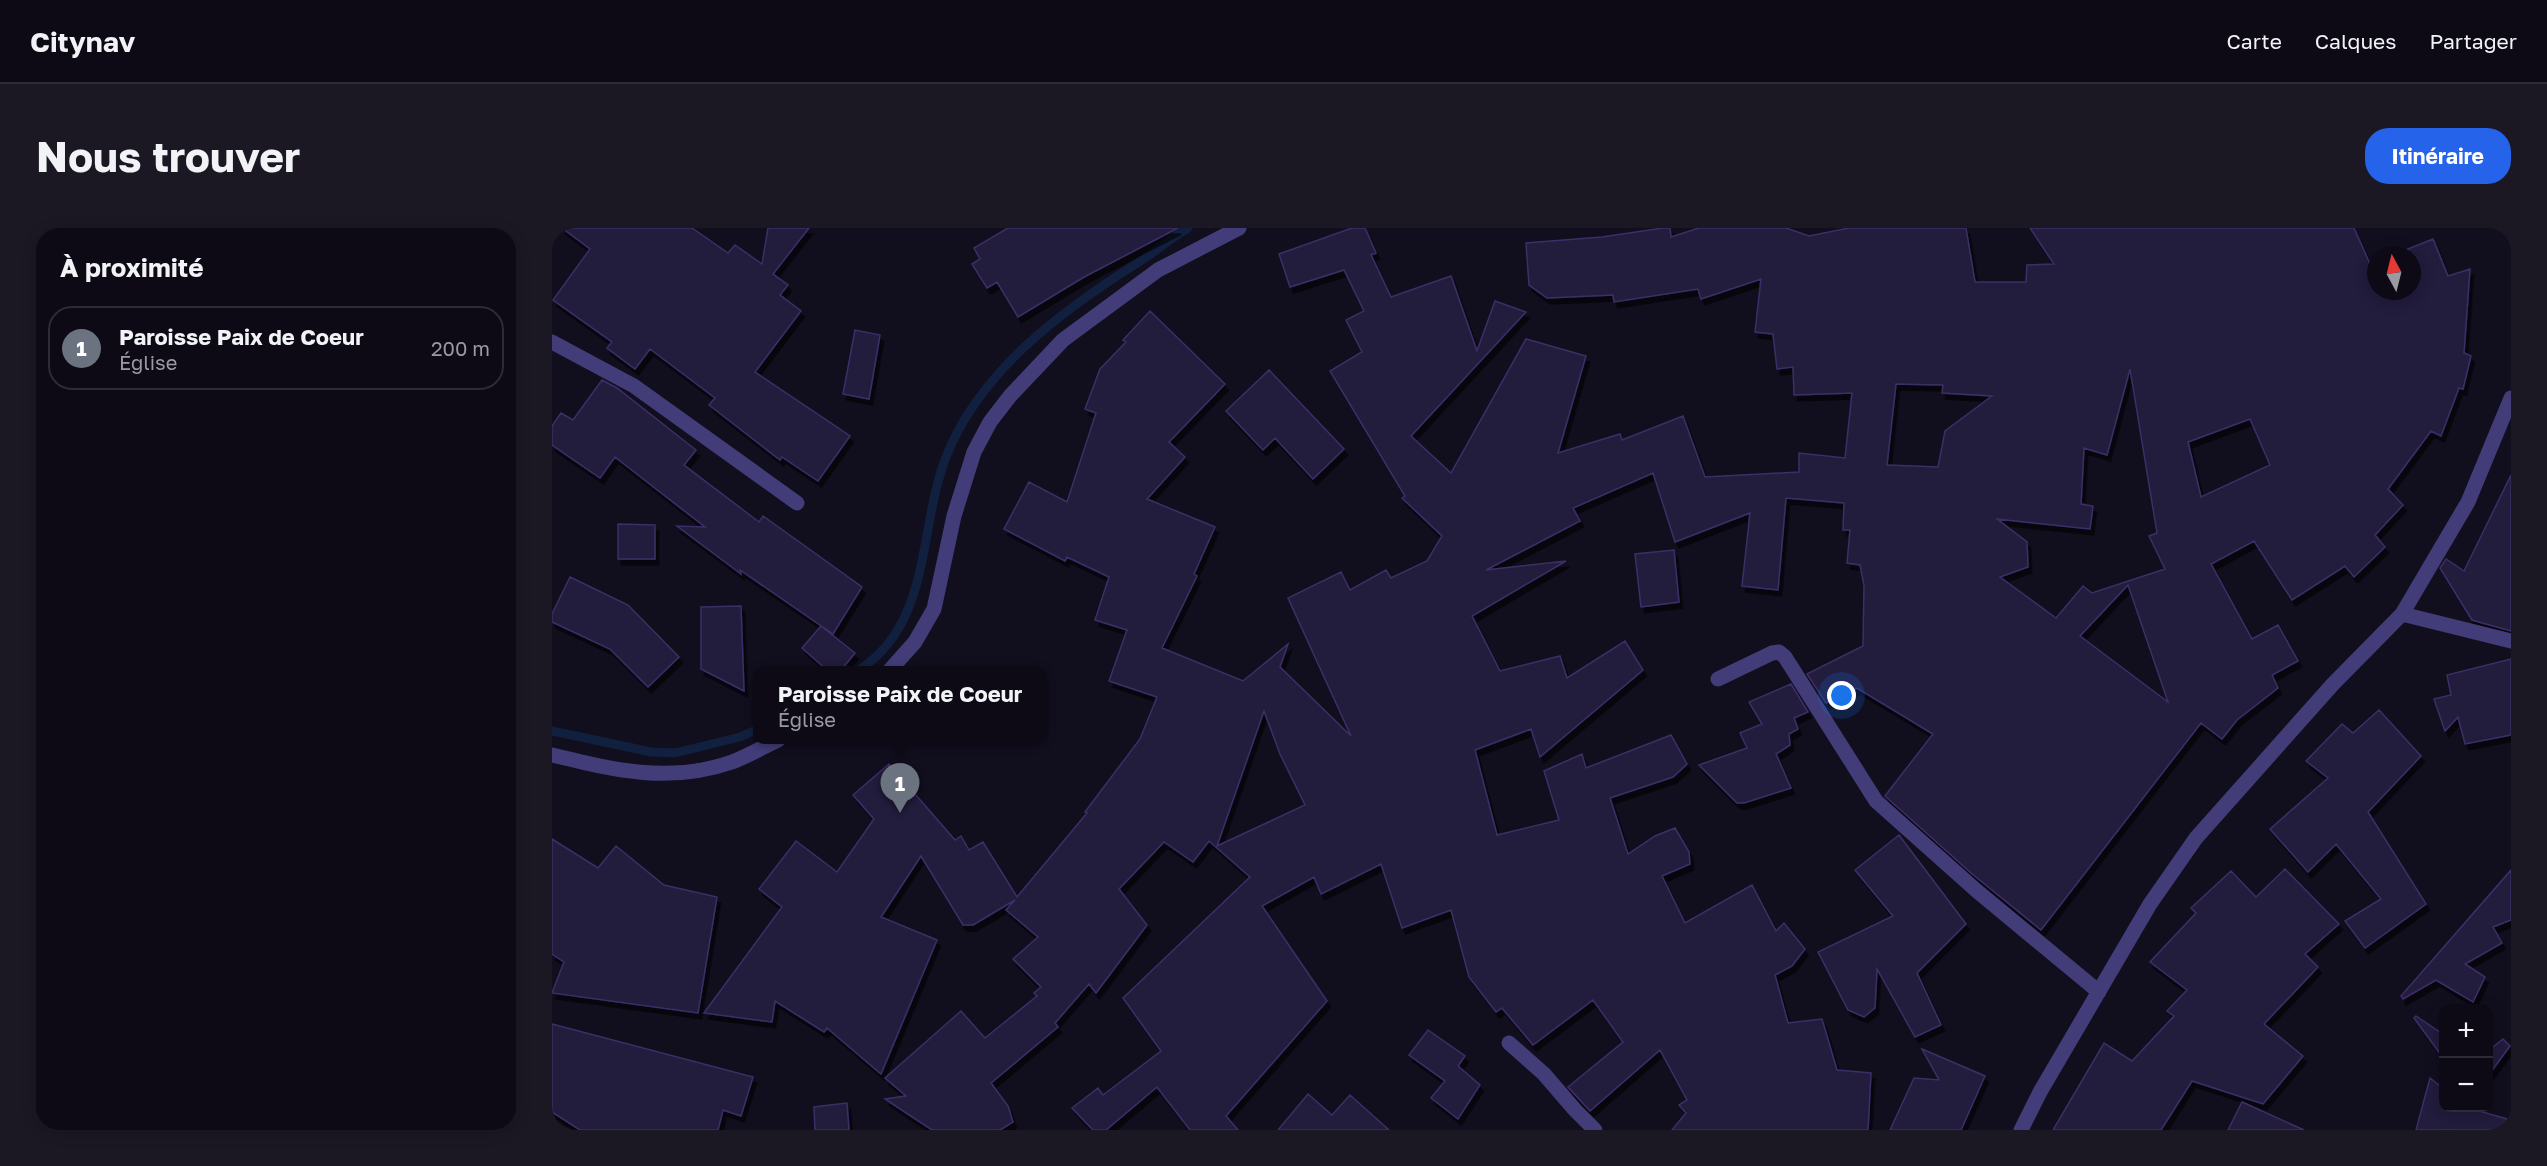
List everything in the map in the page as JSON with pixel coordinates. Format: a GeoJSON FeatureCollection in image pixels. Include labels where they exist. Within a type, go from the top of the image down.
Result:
{"type":"FeatureCollection","features":[{"type":"Feature","properties":{"kind":"street"},"geometry":{"type":"LineString","coordinates":[[894,666],[915,642],[934,609],[954,516],[974,452],[990,422],[1010,396],[1063,340],[1158,270],[1239,228]]}},
{"type":"Feature","properties":{"kind":"street"},"geometry":{"type":"LineString","coordinates":[[552,342],[634,386],[797,504]]}},
{"type":"Feature","properties":{"kind":"street"},"geometry":{"type":"LineString","coordinates":[[2021,1130],[2040,1092],[2150,904],[2196,838],[2333,684],[2402,614],[2468,502],[2511,398]]}},
{"type":"Feature","properties":{"kind":"street"},"geometry":{"type":"LineString","coordinates":[[2402,614],[2511,641]]}},
{"type":"Feature","properties":{"kind":"street"},"geometry":{"type":"LineString","coordinates":[[1718,679],[1772,653],[1779,652],[1785,657],[1876,801],[1977,891],[2099,992]]}},
{"type":"Feature","properties":{"kind":"street"},"geometry":{"type":"LineString","coordinates":[[552,755],[605,768],[656,775],[697,771],[733,762],[770,744]]}},
{"type":"Feature","properties":{"kind":"street"},"geometry":{"type":"LineString","coordinates":[[1509,1043],[1544,1074],[1595,1130]]}},
{"type":"Feature","properties":{"kind":"building"},"geometry":{"type":"Polygon","coordinates":[[[562,228],[692,228],[728,253],[735,245],[762,264],[768,228],[809,228],[773,274],[788,285],[780,295],[801,311],[755,372],[850,436],[818,481],[782,457],[780,460],[709,405],[715,398],[650,349],[635,369],[607,348],[612,342],[553,300],[590,249],[562,228]]]}},
{"type":"Feature","properties":{"kind":"building"},"geometry":{"type":"Polygon","coordinates":[[[1008,228],[1178,228],[1084,277],[1018,317],[997,282],[987,288],[972,264],[980,259],[974,248],[1008,228]]]}},
{"type":"Feature","properties":{"kind":"building"},"geometry":{"type":"Polygon","coordinates":[[[1352,228],[1365,228],[1376,253],[1371,255],[1391,297],[1451,276],[1477,351],[1495,301],[1526,312],[1411,436],[1451,473],[1526,339],[1586,356],[1558,453],[1620,434],[1622,440],[1683,416],[1705,477],[1799,472],[1799,453],[1845,458],[1852,393],[1794,395],[1793,367],[1777,369],[1773,334],[1755,332],[1761,279],[1701,299],[1698,289],[1614,302],[1613,295],[1547,298],[1529,285],[1526,243],[1602,237],[1663,228],[1670,228],[1671,237],[1699,228],[1786,228],[1809,236],[1849,228],[1966,228],[1975,282],[2026,282],[2027,265],[2054,264],[2030,228],[2354,228],[2367,257],[2367,300],[2421,300],[2421,246],[2416,246],[2433,239],[2448,276],[2470,269],[2464,353],[2471,356],[2463,389],[2459,388],[2441,436],[2431,431],[2388,489],[2403,505],[2375,535],[2385,547],[2354,577],[2345,566],[2292,600],[2254,541],[2211,564],[2252,639],[2278,625],[2298,661],[2272,675],[2278,688],[2237,720],[2222,739],[2201,723],[2041,930],[1971,873],[1885,796],[1933,734],[1857,688],[1826,703],[1807,674],[1863,646],[1864,585],[1860,565],[1847,563],[1850,530],[1843,530],[1844,503],[1786,498],[1778,590],[1742,586],[1750,513],[1675,542],[1653,473],[1573,508],[1580,521],[1486,570],[1566,561],[1472,616],[1500,671],[1560,656],[1567,678],[1625,641],[1643,670],[1540,757],[1531,729],[1475,750],[1497,835],[1559,820],[1544,771],[1582,754],[1586,768],[1671,735],[1687,764],[1673,777],[1610,798],[1628,854],[1655,836],[1675,828],[1689,852],[1690,864],[1662,876],[1685,923],[1752,885],[1776,931],[1784,923],[1805,949],[1792,966],[1775,975],[1788,1023],[1822,1019],[1837,1070],[1871,1073],[1868,1130],[1672,1130],[1686,1113],[1679,1105],[1687,1100],[1660,1050],[1590,1111],[1568,1087],[1623,1042],[1593,1000],[1533,1045],[1502,1008],[1496,1012],[1469,977],[1451,910],[1402,928],[1381,864],[1321,894],[1314,877],[1262,906],[1327,1001],[1226,1116],[1238,1130],[1190,1130],[1157,1087],[1106,1130],[1093,1130],[1072,1108],[1098,1088],[1103,1095],[1161,1051],[1123,998],[1250,877],[1209,841],[1193,862],[1164,842],[1119,889],[1147,925],[1096,993],[1089,984],[1055,1023],[1058,1027],[991,1083],[1008,1106],[1013,1122],[1000,1130],[932,1130],[885,1099],[906,1096],[885,1078],[961,1011],[985,1038],[1037,996],[1034,993],[1041,987],[1013,959],[1038,937],[1006,910],[1015,900],[973,925],[963,925],[921,856],[881,917],[937,940],[881,1074],[827,1028],[824,1032],[775,1001],[772,1022],[704,1013],[782,907],[759,889],[796,841],[837,872],[874,819],[853,795],[889,764],[955,840],[961,836],[969,850],[983,842],[1017,897],[1087,813],[1085,812],[1140,739],[1157,697],[1109,681],[1127,630],[1095,620],[1109,577],[1067,557],[1065,561],[1004,529],[1029,482],[1067,502],[1096,413],[1085,409],[1100,369],[1126,342],[1123,340],[1150,311],[1225,384],[1169,442],[1185,457],[1147,499],[1215,527],[1194,574],[1197,576],[1162,648],[1243,681],[1288,644],[1280,667],[1351,736],[1288,598],[1341,572],[1350,590],[1386,570],[1391,578],[1427,561],[1442,536],[1402,498],[1405,496],[1330,371],[1362,352],[1346,320],[1364,311],[1344,270],[1290,287],[1279,254],[1352,228]],[[2130,369],[2107,455],[2084,448],[2081,504],[2093,506],[2090,529],[1997,519],[2027,542],[2028,567],[2000,577],[2056,618],[2083,586],[2092,593],[2165,569],[2149,536],[2157,533],[2130,369]],[[1896,384],[1887,465],[1938,467],[1945,431],[1992,396],[1942,393],[1943,385],[1896,384]],[[2250,419],[2188,442],[2201,497],[2270,465],[2250,419]],[[2128,585],[2080,636],[2168,702],[2128,585]],[[1264,711],[1217,846],[1305,805],[1280,754],[1264,711]]]}},
{"type":"Feature","properties":{"kind":"building"},"geometry":{"type":"Polygon","coordinates":[[[855,330],[880,335],[869,399],[843,394],[855,330]]]}},
{"type":"Feature","properties":{"kind":"building"},"geometry":{"type":"Polygon","coordinates":[[[1269,370],[1344,449],[1313,479],[1275,438],[1263,450],[1226,411],[1269,370]]]}},
{"type":"Feature","properties":{"kind":"building"},"geometry":{"type":"Polygon","coordinates":[[[602,380],[617,388],[696,450],[684,465],[759,522],[763,516],[862,587],[833,634],[740,570],[741,574],[677,526],[705,527],[615,457],[600,478],[552,445],[552,426],[561,413],[573,420],[602,380]]]}},
{"type":"Feature","properties":{"kind":"building"},"geometry":{"type":"Polygon","coordinates":[[[2511,475],[2511,631],[2472,620],[2440,568],[2446,559],[2464,571],[2511,475]]]}},
{"type":"Feature","properties":{"kind":"building"},"geometry":{"type":"Polygon","coordinates":[[[618,524],[655,525],[655,559],[618,559],[618,524]]]}},
{"type":"Feature","properties":{"kind":"building"},"geometry":{"type":"Polygon","coordinates":[[[1674,550],[1679,602],[1641,607],[1635,554],[1674,550]]]}},
{"type":"Feature","properties":{"kind":"building"},"geometry":{"type":"Polygon","coordinates":[[[570,577],[628,605],[679,657],[648,687],[610,649],[552,622],[552,614],[570,577]]]}},
{"type":"Feature","properties":{"kind":"building"},"geometry":{"type":"Polygon","coordinates":[[[741,606],[744,691],[701,669],[701,607],[741,606]]]}},
{"type":"Feature","properties":{"kind":"building"},"geometry":{"type":"Polygon","coordinates":[[[821,626],[855,653],[844,666],[822,666],[802,648],[821,626]]]}},
{"type":"Feature","properties":{"kind":"building"},"geometry":{"type":"Polygon","coordinates":[[[2511,659],[2511,735],[2465,744],[2458,717],[2445,731],[2434,699],[2451,695],[2447,675],[2511,659]]]}},
{"type":"Feature","properties":{"kind":"building"},"geometry":{"type":"Polygon","coordinates":[[[1791,684],[1808,712],[1794,718],[1798,729],[1789,734],[1790,745],[1776,754],[1791,788],[1744,803],[1737,803],[1699,765],[1747,748],[1740,733],[1762,724],[1749,702],[1791,684]]]}},
{"type":"Feature","properties":{"kind":"building"},"geometry":{"type":"Polygon","coordinates":[[[2379,710],[2421,756],[2368,812],[2426,904],[2365,948],[2345,921],[2381,899],[2336,844],[2308,872],[2270,829],[2328,778],[2306,761],[2342,724],[2353,733],[2379,710]]]}},
{"type":"Feature","properties":{"kind":"building"},"geometry":{"type":"Polygon","coordinates":[[[1899,835],[1966,924],[1917,973],[1941,1025],[1915,1037],[1877,969],[1875,1008],[1864,1017],[1848,1010],[1818,952],[1893,916],[1855,870],[1899,835]]]}},
{"type":"Feature","properties":{"kind":"building"},"geometry":{"type":"Polygon","coordinates":[[[552,839],[598,868],[616,846],[664,885],[717,897],[698,1013],[552,993],[564,962],[552,954],[552,839]]]}},
{"type":"Feature","properties":{"kind":"building"},"geometry":{"type":"Polygon","coordinates":[[[2285,869],[2339,924],[2305,954],[2318,967],[2264,1024],[2303,1056],[2263,1104],[2192,1081],[2161,1130],[2053,1130],[2104,1043],[2132,1061],[2174,1016],[2167,1011],[2187,990],[2150,962],[2196,913],[2191,908],[2231,871],[2256,897],[2285,869]]]}},
{"type":"Feature","properties":{"kind":"building"},"geometry":{"type":"Polygon","coordinates":[[[2511,870],[2511,920],[2493,927],[2502,943],[2465,964],[2485,977],[2473,1002],[2436,980],[2403,999],[2401,996],[2511,870]]]}},
{"type":"Feature","properties":{"kind":"building"},"geometry":{"type":"Polygon","coordinates":[[[2416,1016],[2439,1032],[2439,1052],[2414,1018],[2416,1016]]]}},
{"type":"Feature","properties":{"kind":"building"},"geometry":{"type":"Polygon","coordinates":[[[552,1024],[753,1077],[741,1116],[723,1110],[718,1130],[580,1130],[552,1112],[552,1024]]]}},
{"type":"Feature","properties":{"kind":"building"},"geometry":{"type":"Polygon","coordinates":[[[1428,1030],[1465,1056],[1458,1066],[1480,1085],[1458,1119],[1431,1098],[1445,1081],[1409,1055],[1428,1030]]]}},
{"type":"Feature","properties":{"kind":"building"},"geometry":{"type":"Polygon","coordinates":[[[2503,1039],[2510,1046],[2493,1069],[2493,1058],[2493,1047],[2503,1039]]]}},
{"type":"Feature","properties":{"kind":"building"},"geometry":{"type":"Polygon","coordinates":[[[1922,1049],[1985,1076],[1961,1130],[1890,1130],[1914,1078],[1939,1080],[1922,1049]]]}},
{"type":"Feature","properties":{"kind":"building"},"geometry":{"type":"Polygon","coordinates":[[[2430,1078],[2439,1085],[2439,1112],[2483,1112],[2511,1120],[2511,1130],[2416,1130],[2430,1078]]]}},
{"type":"Feature","properties":{"kind":"building"},"geometry":{"type":"Polygon","coordinates":[[[1308,1094],[1332,1115],[1350,1095],[1389,1130],[1278,1130],[1308,1094]]]}},
{"type":"Feature","properties":{"kind":"building"},"geometry":{"type":"Polygon","coordinates":[[[2242,1102],[2304,1130],[2228,1130],[2242,1102]]]}},
{"type":"Feature","properties":{"kind":"building"},"geometry":{"type":"Polygon","coordinates":[[[847,1103],[849,1130],[815,1130],[814,1107],[847,1103]]]}},
{"type":"Feature","properties":{"kind":"waterway"},"geometry":{"type":"LineString","coordinates":[[864,666],[883,650],[899,627],[911,601],[937,485],[946,457],[961,426],[980,396],[1002,369],[1054,321],[1188,228]]}},
{"type":"Feature","properties":{"kind":"waterway"},"geometry":{"type":"LineString","coordinates":[[552,731],[651,752],[675,753],[740,737],[753,731]]}},
{"type":"Feature","properties":{"kind":"place","name":"Paroisse Paix de Coeur"},"geometry":{"type":"Point","coordinates":[900,813]}}]}
